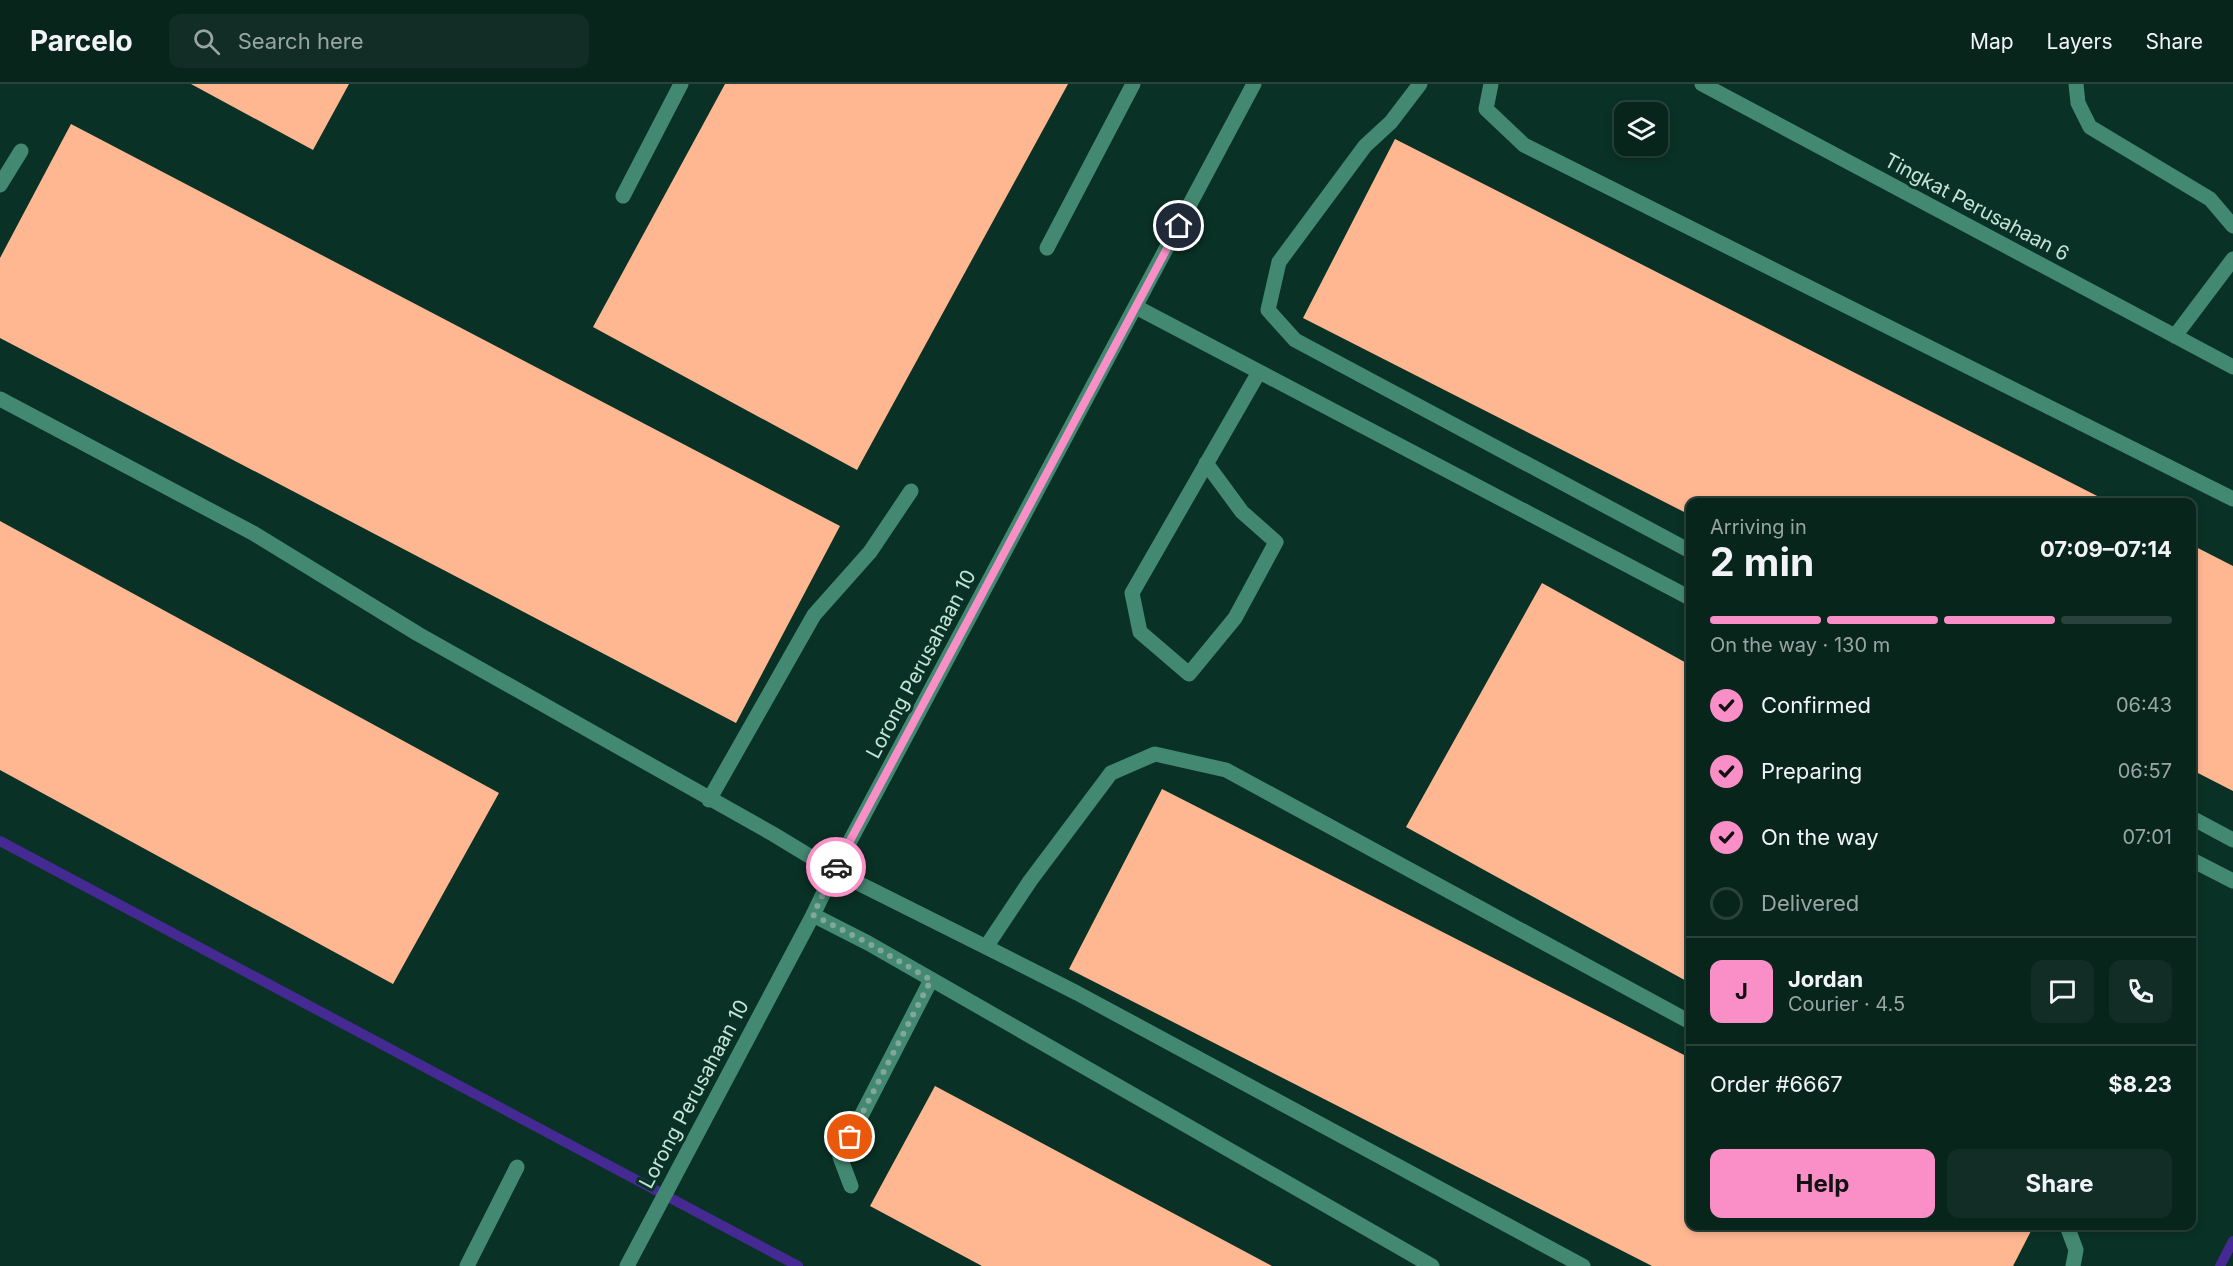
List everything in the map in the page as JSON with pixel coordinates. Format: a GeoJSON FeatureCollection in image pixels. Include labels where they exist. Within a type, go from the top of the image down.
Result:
{"type":"FeatureCollection","features":[{"type":"Feature","properties":{"kind":"street"},"geometry":{"type":"LineString","coordinates":[[623,196],[681,84]]}},
{"type":"Feature","properties":{"kind":"street"},"geometry":{"type":"LineString","coordinates":[[1047,248],[1133,84]]}},
{"type":"Feature","properties":{"kind":"street","name":"Lorong Perusahaan 10"},"geometry":{"type":"LineString","coordinates":[[627,1266],[813,915],[834,871],[1254,84]]}},
{"type":"Feature","properties":{"kind":"street"},"geometry":{"type":"LineString","coordinates":[[1420,84],[1390,122],[1365,146],[1279,262],[1268,310],[1295,340],[1686,549]]}},
{"type":"Feature","properties":{"kind":"street"},"geometry":{"type":"LineString","coordinates":[[1491,84],[1486,109],[1524,145],[2233,499]]}},
{"type":"Feature","properties":{"kind":"street","name":"Tingkat Perusahaan 6"},"geometry":{"type":"LineString","coordinates":[[1702,84],[2233,367]]}},
{"type":"Feature","properties":{"kind":"street"},"geometry":{"type":"LineString","coordinates":[[2076,84],[2078,103],[2090,127],[2210,199],[2233,226]]}},
{"type":"Feature","properties":{"kind":"street"},"geometry":{"type":"LineString","coordinates":[[0,185],[21,151]]}},
{"type":"Feature","properties":{"kind":"street"},"geometry":{"type":"LineString","coordinates":[[2175,336],[2233,259]]}},
{"type":"Feature","properties":{"kind":"street"},"geometry":{"type":"LineString","coordinates":[[1136,307],[1686,596]]}},
{"type":"Feature","properties":{"kind":"street"},"geometry":{"type":"LineString","coordinates":[[1206,463],[1242,512],[1276,542],[1235,618],[1189,674],[1140,632],[1132,594],[1206,463],[1259,372]]}},
{"type":"Feature","properties":{"kind":"street"},"geometry":{"type":"LineString","coordinates":[[0,399],[253,533],[418,634],[773,834],[834,871],[1077,993],[1582,1266]]}},
{"type":"Feature","properties":{"kind":"street"},"geometry":{"type":"LineString","coordinates":[[709,800],[814,615],[870,552],[911,491]]}},
{"type":"Feature","properties":{"kind":"street"},"geometry":{"type":"LineString","coordinates":[[986,947],[1030,881],[1111,773],[1155,754],[1226,770],[1686,1020]]}},
{"type":"Feature","properties":{"kind":"street"},"geometry":{"type":"LineString","coordinates":[[2196,820],[2233,840]]}},
{"type":"Feature","properties":{"kind":"street"},"geometry":{"type":"LineString","coordinates":[[2196,862],[2233,881]]}},
{"type":"Feature","properties":{"kind":"street"},"geometry":{"type":"LineString","coordinates":[[813,915],[868,943],[1432,1266]]}},
{"type":"Feature","properties":{"kind":"street"},"geometry":{"type":"LineString","coordinates":[[851,1186],[840,1157],[931,980]]}},
{"type":"Feature","properties":{"kind":"street"},"geometry":{"type":"LineString","coordinates":[[466,1266],[517,1167]]}},
{"type":"Feature","properties":{"kind":"street"},"geometry":{"type":"LineString","coordinates":[[2068,1230],[2076,1250],[2073,1266]]}},
{"type":"Feature","properties":{"kind":"building"},"geometry":{"type":"Polygon","coordinates":[[[191,84],[349,84],[313,150],[191,84]]]}},
{"type":"Feature","properties":{"kind":"building"},"geometry":{"type":"Polygon","coordinates":[[[725,84],[1068,84],[857,470],[593,327],[725,84]]]}},
{"type":"Feature","properties":{"kind":"building"},"geometry":{"type":"Polygon","coordinates":[[[71,124],[840,526],[736,723],[0,338],[0,258],[71,124]]]}},
{"type":"Feature","properties":{"kind":"building"},"geometry":{"type":"Polygon","coordinates":[[[1395,139],[2101,498],[1686,498],[1686,513],[1303,318],[1395,139]]]}},
{"type":"Feature","properties":{"kind":"building"},"geometry":{"type":"Polygon","coordinates":[[[0,521],[499,793],[393,984],[0,770],[0,521]]]}},
{"type":"Feature","properties":{"kind":"building"},"geometry":{"type":"Polygon","coordinates":[[[2196,547],[2233,566],[2233,791],[2196,772],[2196,547]]]}},
{"type":"Feature","properties":{"kind":"building"},"geometry":{"type":"Polygon","coordinates":[[[1542,583],[1686,663],[1686,981],[1406,827],[1542,583]]]}},
{"type":"Feature","properties":{"kind":"building"},"geometry":{"type":"Polygon","coordinates":[[[1162,789],[1686,1056],[1686,1230],[2031,1231],[2013,1266],[1652,1266],[1069,969],[1162,789]]]}},
{"type":"Feature","properties":{"kind":"building"},"geometry":{"type":"Polygon","coordinates":[[[935,1086],[1272,1266],[982,1266],[870,1206],[935,1086]]]}},
{"type":"Feature","properties":{"kind":"waterway"},"geometry":{"type":"LineString","coordinates":[[0,841],[798,1266]]}},
{"type":"Feature","properties":{"kind":"waterway"},"geometry":{"type":"LineString","coordinates":[[2220,1266],[2233,1241]]}},
{"type":"Feature","properties":{"kind":"way so far"},"geometry":{"type":"LineString","coordinates":[[836,867],[813,915],[868,943],[931,980],[850,1137]]}},
{"type":"Feature","properties":{"kind":"route"},"geometry":{"type":"LineString","coordinates":[[836,867],[1179,226]]}}]}
